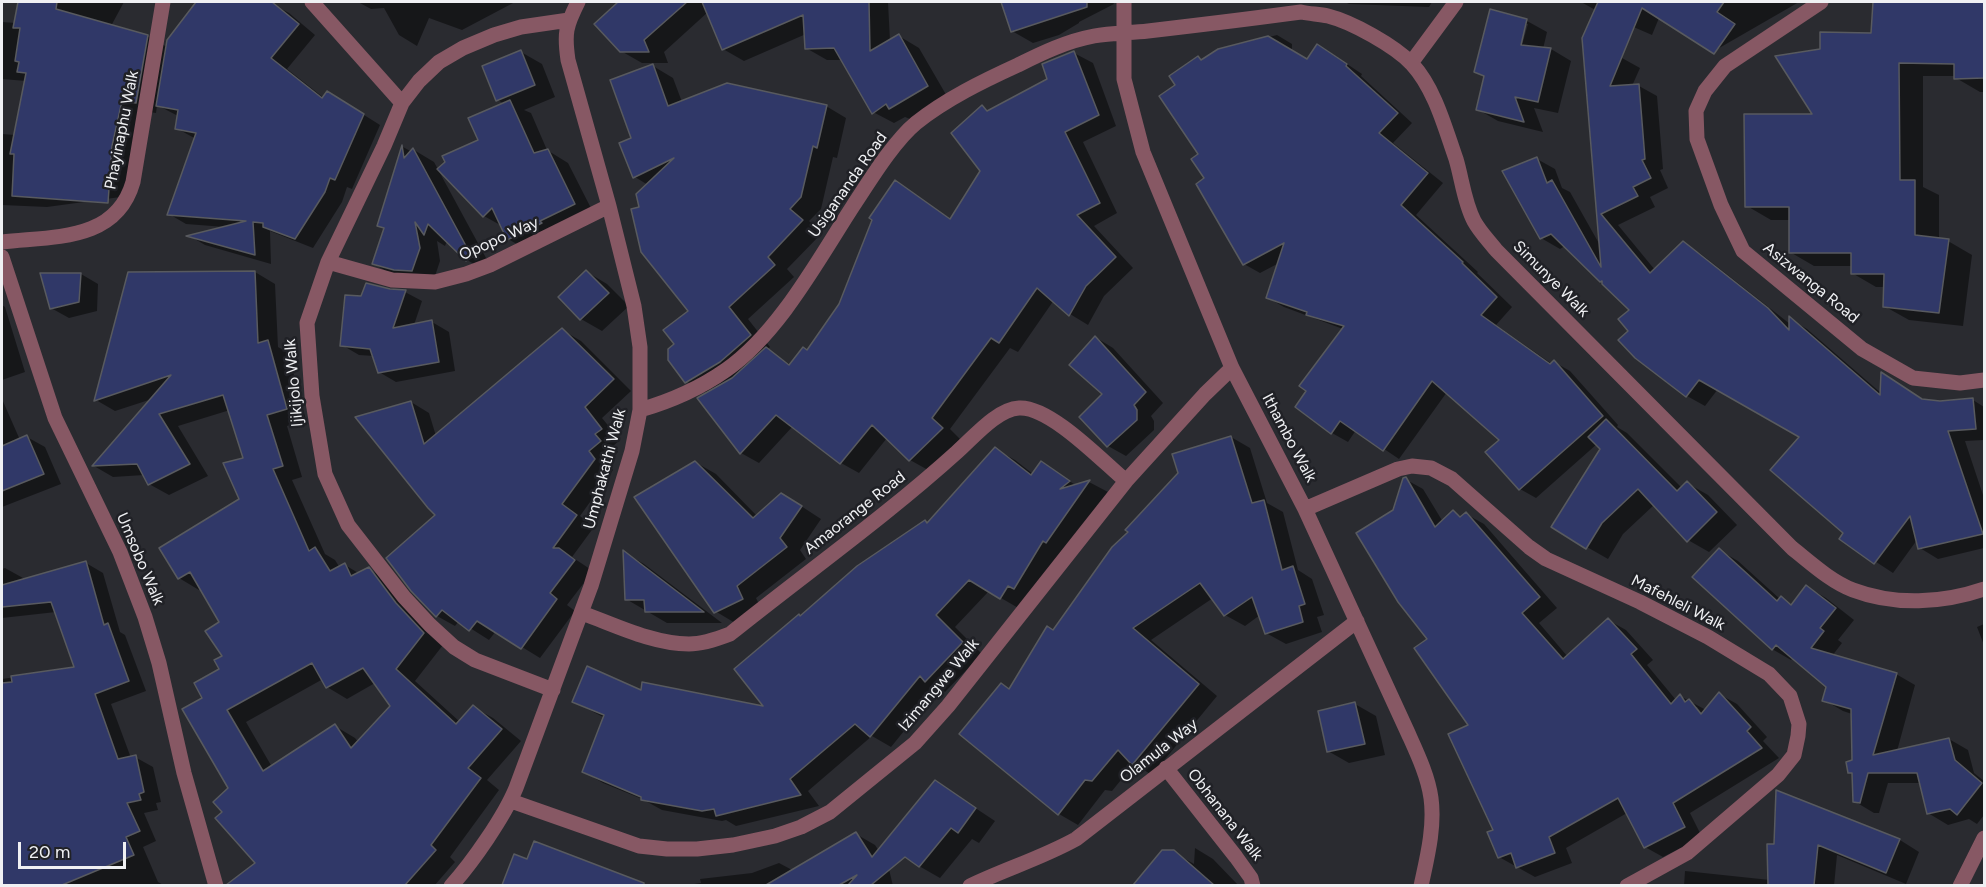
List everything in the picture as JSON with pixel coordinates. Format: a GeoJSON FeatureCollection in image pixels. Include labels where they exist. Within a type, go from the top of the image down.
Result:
{"type":"FeatureCollection","features":[{"type":"Feature","properties":{"kind":"street","name":"Phayinaphu Walk"},"geometry":{"type":"LineString","coordinates":[[2,242],[75,234],[93,229],[120,211],[129,197],[133,182],[164,2]]}},
{"type":"Feature","properties":{"kind":"street"},"geometry":{"type":"LineString","coordinates":[[312,2],[402,103]]}},
{"type":"Feature","properties":{"kind":"street","name":"Umphakathi Walk"},"geometry":{"type":"LineString","coordinates":[[450,885],[462,874],[511,801],[582,613],[632,451],[640,410],[640,347],[634,306],[568,60],[565,36],[569,20],[578,2]]}},
{"type":"Feature","properties":{"kind":"street","name":"Ithambo Walk"},"geometry":{"type":"LineString","coordinates":[[1124,2],[1124,79],[1143,152],[1232,368],[1305,509],[1421,764],[1431,798],[1429,848],[1420,885]]}},
{"type":"Feature","properties":{"kind":"street"},"geometry":{"type":"LineString","coordinates":[[1411,63],[1456,2]]}},
{"type":"Feature","properties":{"kind":"street","name":"Asizwanga Road"},"geometry":{"type":"LineString","coordinates":[[1821,2],[1725,66],[1705,92],[1696,111],[1697,139],[1721,205],[1743,251],[1862,348],[1912,378],[1960,382],[1984,380]]}},
{"type":"Feature","properties":{"kind":"street","name":"Simunye Walk"},"geometry":{"type":"LineString","coordinates":[[1124,34],[1302,7],[1329,16],[1381,40],[1411,63],[1436,103],[1456,161],[1466,201],[1474,221],[1485,237],[1792,548],[1820,571],[1852,590],[1887,599],[1929,600],[1984,589]]}},
{"type":"Feature","properties":{"kind":"street","name":"Ijikijolo Walk"},"geometry":{"type":"LineString","coordinates":[[552,690],[475,660],[454,647],[404,597],[348,525],[325,474],[312,396],[307,323],[328,262],[384,146],[402,103],[419,81],[440,62],[463,48],[494,35],[521,27],[569,20]]}},
{"type":"Feature","properties":{"kind":"street","name":"Usigananda Road"},"geometry":{"type":"LineString","coordinates":[[640,410],[673,400],[704,384],[728,369],[748,351],[790,302],[890,152],[915,124],[990,78],[1035,57],[1063,45],[1094,36],[1124,34]]}},
{"type":"Feature","properties":{"kind":"street","name":"Opopo Way"},"geometry":{"type":"LineString","coordinates":[[328,262],[392,280],[435,282],[490,265],[609,206]]}},
{"type":"Feature","properties":{"kind":"street","name":"Umsobo Walk"},"geometry":{"type":"LineString","coordinates":[[2,257],[55,418],[120,552],[145,617],[159,663],[184,773],[216,885]]}},
{"type":"Feature","properties":{"kind":"street","name":"Izimangwe Walk"},"geometry":{"type":"LineString","coordinates":[[511,801],[639,846],[667,849],[697,849],[733,845],[775,836],[830,812],[915,743],[948,706],[1126,481],[1205,394],[1232,368]]}},
{"type":"Feature","properties":{"kind":"street","name":"Amaorange Road"},"geometry":{"type":"LineString","coordinates":[[582,613],[662,641],[690,644],[730,634],[896,506],[987,425],[1009,409],[1032,409],[1049,417],[1126,481]]}},
{"type":"Feature","properties":{"kind":"street","name":"Mafehleli Walk"},"geometry":{"type":"LineString","coordinates":[[1305,509],[1398,469],[1412,466],[1431,468],[1452,479],[1529,547],[1546,559],[1640,602],[1708,637],[1769,674],[1790,696],[1799,724],[1798,736],[1794,754],[1778,775],[1688,853],[1627,885]]}},
{"type":"Feature","properties":{"kind":"street","name":"Olamula Way"},"geometry":{"type":"LineString","coordinates":[[970,885],[1010,867],[1055,851],[1076,839],[1357,621]]}},
{"type":"Feature","properties":{"kind":"street","name":"Obhanana Walk"},"geometry":{"type":"LineString","coordinates":[[1166,768],[1236,857],[1251,878],[1253,885]]}},
{"type":"Feature","properties":{"kind":"street"},"geometry":{"type":"LineString","coordinates":[[1960,885],[1984,838]]}},
{"type":"Feature","properties":{"kind":"building"},"geometry":{"type":"Polygon","coordinates":[[[18,2],[57,2],[56,9],[148,35],[136,103],[122,101],[112,146],[108,203],[12,196],[14,154],[10,154],[26,73],[17,72],[19,62],[15,61],[20,28],[13,28],[18,2]]]}},
{"type":"Feature","properties":{"kind":"building"},"geometry":{"type":"Polygon","coordinates":[[[196,2],[272,2],[299,24],[271,58],[322,98],[327,91],[364,114],[335,180],[330,178],[325,192],[295,239],[263,227],[263,223],[253,222],[255,255],[186,236],[246,221],[167,215],[196,133],[175,129],[178,110],[156,106],[167,40],[196,2]]]}},
{"type":"Feature","properties":{"kind":"building"},"geometry":{"type":"Polygon","coordinates":[[[618,2],[687,2],[644,40],[649,52],[620,52],[594,24],[618,2]]]}},
{"type":"Feature","properties":{"kind":"building"},"geometry":{"type":"Polygon","coordinates":[[[702,2],[869,2],[870,51],[899,34],[928,86],[889,109],[886,104],[872,114],[834,48],[805,49],[803,15],[722,50],[702,2]]]}},
{"type":"Feature","properties":{"kind":"building"},"geometry":{"type":"Polygon","coordinates":[[[1001,2],[1087,2],[1087,7],[1011,32],[1001,2]]]}},
{"type":"Feature","properties":{"kind":"building"},"geometry":{"type":"Polygon","coordinates":[[[1598,2],[1724,2],[1717,12],[1735,24],[1714,54],[1642,8],[1610,86],[1639,84],[1645,159],[1642,160],[1651,178],[1633,187],[1638,196],[1601,214],[1650,273],[1683,241],[1768,308],[1789,330],[1789,316],[1880,395],[1881,372],[1922,399],[1940,401],[1973,398],[1976,429],[1948,431],[1983,534],[1918,549],[1910,516],[1874,564],[1839,539],[1843,533],[1770,470],[1799,437],[1699,380],[1686,397],[1635,358],[1618,340],[1628,331],[1618,319],[1629,310],[1602,284],[1602,281],[1600,282],[1551,234],[1540,239],[1502,171],[1537,157],[1547,183],[1552,180],[1601,267],[1582,38],[1598,2]]]}},
{"type":"Feature","properties":{"kind":"building"},"geometry":{"type":"Polygon","coordinates":[[[1873,2],[1984,2],[1984,78],[1954,79],[1954,64],[1899,63],[1900,180],[1915,180],[1915,235],[1949,239],[1939,313],[1883,307],[1884,274],[1851,274],[1851,253],[1789,253],[1789,207],[1745,207],[1744,114],[1812,114],[1775,56],[1820,49],[1820,32],[1871,33],[1873,2]]]}},
{"type":"Feature","properties":{"kind":"building"},"geometry":{"type":"Polygon","coordinates":[[[1490,9],[1527,19],[1521,45],[1551,48],[1538,102],[1515,97],[1524,122],[1476,110],[1484,76],[1474,72],[1490,9]]]}},
{"type":"Feature","properties":{"kind":"building"},"geometry":{"type":"Polygon","coordinates":[[[1268,36],[1307,59],[1317,44],[1347,64],[1346,66],[1398,113],[1379,133],[1428,173],[1401,205],[1497,297],[1481,315],[1550,364],[1554,360],[1603,416],[1519,490],[1485,452],[1499,440],[1432,381],[1383,451],[1340,421],[1331,434],[1295,407],[1306,391],[1299,386],[1344,326],[1306,315],[1307,312],[1266,298],[1284,243],[1243,265],[1196,184],[1204,178],[1191,159],[1198,154],[1159,96],[1175,85],[1169,76],[1198,56],[1201,60],[1218,49],[1268,36]]]}},
{"type":"Feature","properties":{"kind":"building"},"geometry":{"type":"Polygon","coordinates":[[[521,50],[535,85],[496,101],[482,66],[521,50]]]}},
{"type":"Feature","properties":{"kind":"building"},"geometry":{"type":"Polygon","coordinates":[[[1074,51],[1099,115],[1065,132],[1100,203],[1077,215],[1116,257],[1086,286],[1069,316],[1037,288],[999,343],[991,338],[932,418],[943,428],[909,461],[872,425],[840,464],[776,415],[740,454],[697,398],[732,378],[766,347],[789,365],[803,347],[807,350],[839,304],[872,220],[869,218],[895,180],[950,219],[980,171],[951,133],[982,105],[987,111],[1047,79],[1042,64],[1074,51]]]}},
{"type":"Feature","properties":{"kind":"building"},"geometry":{"type":"Polygon","coordinates":[[[653,64],[668,106],[727,83],[827,105],[817,148],[813,146],[801,197],[790,209],[803,220],[768,257],[775,265],[729,307],[751,335],[720,362],[685,383],[668,360],[668,349],[674,344],[663,330],[688,311],[641,252],[631,209],[639,207],[636,194],[674,158],[633,178],[619,143],[631,138],[610,80],[653,64]]]}},
{"type":"Feature","properties":{"kind":"building"},"geometry":{"type":"Polygon","coordinates":[[[510,100],[534,153],[548,149],[575,204],[507,240],[492,208],[483,217],[437,169],[445,162],[442,156],[478,140],[468,118],[510,100]]]}},
{"type":"Feature","properties":{"kind":"building"},"geometry":{"type":"Polygon","coordinates":[[[402,145],[404,158],[413,148],[472,257],[466,261],[428,224],[424,235],[415,222],[420,248],[412,271],[394,270],[372,264],[384,228],[377,226],[402,145]]]}},
{"type":"Feature","properties":{"kind":"building"},"geometry":{"type":"Polygon","coordinates":[[[586,270],[609,293],[580,320],[558,297],[586,270]]]}},
{"type":"Feature","properties":{"kind":"building"},"geometry":{"type":"Polygon","coordinates":[[[255,271],[258,343],[268,340],[287,409],[267,415],[283,466],[273,469],[309,551],[315,547],[330,571],[345,563],[351,576],[369,567],[396,603],[424,633],[396,669],[456,724],[473,705],[502,729],[468,768],[481,778],[431,845],[436,850],[405,885],[226,885],[255,863],[215,818],[222,812],[213,802],[228,788],[182,709],[202,698],[194,683],[219,669],[214,660],[222,656],[205,631],[219,622],[190,572],[178,579],[159,548],[239,499],[223,463],[243,458],[223,395],[159,414],[190,464],[148,485],[137,464],[92,466],[171,375],[94,401],[128,272],[255,271]],[[312,663],[227,710],[263,771],[335,724],[351,748],[390,706],[363,668],[326,688],[312,663]]]}},
{"type":"Feature","properties":{"kind":"building"},"geometry":{"type":"Polygon","coordinates":[[[40,273],[81,273],[79,302],[50,309],[40,273]]]}},
{"type":"Feature","properties":{"kind":"building"},"geometry":{"type":"Polygon","coordinates":[[[366,283],[406,290],[393,328],[432,320],[439,362],[378,373],[370,349],[340,346],[345,295],[361,296],[366,283]]]}},
{"type":"Feature","properties":{"kind":"building"},"geometry":{"type":"Polygon","coordinates":[[[562,328],[614,379],[585,407],[602,429],[595,434],[601,441],[589,451],[595,459],[562,504],[577,515],[553,548],[559,548],[575,560],[550,593],[557,599],[521,649],[477,621],[469,631],[442,610],[436,617],[411,591],[386,558],[435,515],[355,417],[411,401],[424,444],[562,328]]]}},
{"type":"Feature","properties":{"kind":"building"},"geometry":{"type":"Polygon","coordinates":[[[1095,336],[1146,392],[1134,405],[1137,410],[1137,420],[1107,447],[1079,417],[1102,394],[1069,365],[1095,336]]]}},
{"type":"Feature","properties":{"kind":"building"},"geometry":{"type":"Polygon","coordinates":[[[1606,419],[1677,491],[1687,481],[1717,512],[1687,542],[1638,489],[1602,523],[1586,549],[1551,527],[1600,449],[1588,437],[1606,419]]]}},
{"type":"Feature","properties":{"kind":"building"},"geometry":{"type":"Polygon","coordinates":[[[27,435],[44,474],[2,491],[2,446],[27,435]]]}},
{"type":"Feature","properties":{"kind":"building"},"geometry":{"type":"Polygon","coordinates":[[[1231,436],[1252,503],[1264,500],[1282,570],[1293,566],[1305,604],[1299,606],[1303,622],[1265,634],[1252,597],[1224,616],[1200,583],[1133,628],[1199,684],[1132,765],[1118,750],[1092,781],[1085,780],[1058,815],[959,734],[1001,683],[1009,689],[1047,626],[1053,630],[1112,547],[1128,532],[1125,530],[1178,473],[1172,454],[1231,436]]]}},
{"type":"Feature","properties":{"kind":"building"},"geometry":{"type":"Polygon","coordinates":[[[995,447],[1031,475],[1041,461],[1070,481],[1060,489],[1090,480],[1046,543],[1043,541],[1014,589],[1008,586],[1000,599],[969,580],[936,615],[963,642],[925,682],[920,676],[870,737],[855,724],[790,779],[801,795],[716,816],[714,809],[702,811],[641,800],[641,797],[582,772],[604,715],[572,702],[587,666],[641,690],[642,682],[763,706],[734,669],[857,566],[925,520],[927,523],[995,447]]]}},
{"type":"Feature","properties":{"kind":"building"},"geometry":{"type":"Polygon","coordinates":[[[695,461],[753,518],[781,493],[802,506],[780,538],[787,547],[737,586],[743,599],[714,613],[634,497],[695,461]]]}},
{"type":"Feature","properties":{"kind":"building"},"geometry":{"type":"Polygon","coordinates":[[[1406,477],[1435,527],[1453,510],[1460,517],[1466,512],[1540,597],[1522,613],[1563,659],[1608,618],[1637,649],[1631,654],[1671,704],[1680,694],[1685,702],[1689,699],[1701,714],[1719,692],[1751,727],[1747,731],[1762,748],[1673,803],[1685,827],[1644,848],[1618,798],[1549,837],[1555,853],[1516,868],[1511,853],[1498,858],[1487,832],[1493,830],[1448,734],[1468,725],[1414,648],[1427,639],[1398,602],[1356,533],[1393,510],[1403,478],[1406,477]]]}},
{"type":"Feature","properties":{"kind":"building"},"geometry":{"type":"Polygon","coordinates":[[[1719,548],[1777,601],[1781,596],[1791,605],[1806,585],[1836,608],[1820,628],[1824,631],[1811,648],[1897,673],[1873,755],[1949,738],[1955,760],[1982,783],[1957,815],[1950,809],[1927,814],[1917,773],[1868,773],[1860,803],[1853,802],[1852,773],[1848,773],[1846,762],[1852,760],[1851,709],[1822,701],[1826,687],[1776,645],[1772,650],[1692,577],[1719,548]]]}},
{"type":"Feature","properties":{"kind":"building"},"geometry":{"type":"Polygon","coordinates":[[[623,550],[704,612],[645,612],[644,600],[625,600],[623,550]]]}},
{"type":"Feature","properties":{"kind":"building"},"geometry":{"type":"Polygon","coordinates":[[[86,561],[104,625],[108,623],[129,681],[95,694],[118,759],[136,755],[144,792],[139,794],[141,800],[127,803],[140,831],[126,837],[134,855],[62,885],[2,885],[2,683],[12,682],[11,676],[74,667],[51,602],[2,607],[2,585],[86,561]]]}},
{"type":"Feature","properties":{"kind":"building"},"geometry":{"type":"Polygon","coordinates":[[[1355,702],[1365,744],[1327,752],[1318,711],[1355,702]]]}},
{"type":"Feature","properties":{"kind":"building"},"geometry":{"type":"Polygon","coordinates":[[[935,780],[976,808],[958,833],[951,828],[919,867],[905,857],[871,885],[848,885],[857,875],[839,885],[766,885],[856,832],[872,857],[935,780]]]}},
{"type":"Feature","properties":{"kind":"building"},"geometry":{"type":"Polygon","coordinates":[[[1776,790],[1900,839],[1886,873],[1818,845],[1814,885],[1768,885],[1767,844],[1774,844],[1776,790]]]}},
{"type":"Feature","properties":{"kind":"building"},"geometry":{"type":"Polygon","coordinates":[[[534,841],[644,883],[644,885],[502,885],[514,854],[527,859],[534,841]]]}},
{"type":"Feature","properties":{"kind":"building"},"geometry":{"type":"Polygon","coordinates":[[[1162,850],[1174,850],[1214,885],[1133,885],[1162,850]]]}}]}
